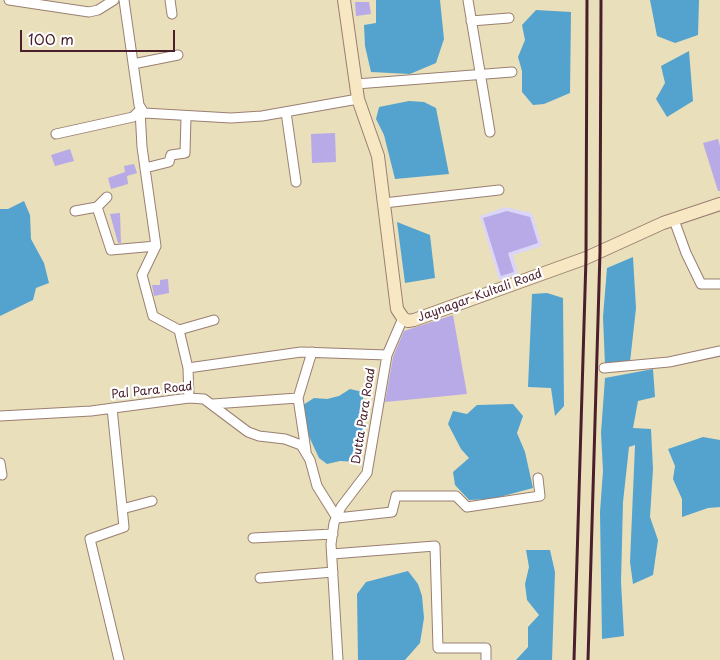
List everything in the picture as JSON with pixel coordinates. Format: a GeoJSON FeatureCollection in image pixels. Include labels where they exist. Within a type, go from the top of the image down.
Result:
{"type":"FeatureCollection","features":[{"type":"Feature","properties":{"kind":"main road","name":"Jaynagar-Kultali Road"},"geometry":{"type":"LineString","coordinates":[[344,0],[358,100],[378,156],[397,308],[403,318],[408,321],[586,258],[674,220],[720,204]]}},
{"type":"Feature","properties":{"kind":"street"},"geometry":{"type":"LineString","coordinates":[[10,0],[88,12],[98,10],[114,0]]}},
{"type":"Feature","properties":{"kind":"street"},"geometry":{"type":"LineString","coordinates":[[124,0],[140,110],[145,168],[156,246],[142,275],[153,316],[179,330],[214,320]]}},
{"type":"Feature","properties":{"kind":"street"},"geometry":{"type":"LineString","coordinates":[[170,0],[172,14]]}},
{"type":"Feature","properties":{"kind":"street"},"geometry":{"type":"LineString","coordinates":[[468,0],[490,132]]}},
{"type":"Feature","properties":{"kind":"street"},"geometry":{"type":"LineString","coordinates":[[471,21],[508,18]]}},
{"type":"Feature","properties":{"kind":"street"},"geometry":{"type":"LineString","coordinates":[[133,64],[178,55]]}},
{"type":"Feature","properties":{"kind":"street"},"geometry":{"type":"LineString","coordinates":[[356,84],[512,72]]}},
{"type":"Feature","properties":{"kind":"street"},"geometry":{"type":"LineString","coordinates":[[140,110],[150,115],[239,118],[358,100]]}},
{"type":"Feature","properties":{"kind":"street"},"geometry":{"type":"LineString","coordinates":[[56,134],[133,117],[140,110]]}},
{"type":"Feature","properties":{"kind":"street"},"geometry":{"type":"LineString","coordinates":[[286,112],[296,182]]}},
{"type":"Feature","properties":{"kind":"street"},"geometry":{"type":"LineString","coordinates":[[145,168],[169,162],[171,155],[185,153],[186,117]]}},
{"type":"Feature","properties":{"kind":"street"},"geometry":{"type":"LineString","coordinates":[[384,203],[499,190]]}},
{"type":"Feature","properties":{"kind":"street"},"geometry":{"type":"LineString","coordinates":[[75,211],[97,207],[107,197]]}},
{"type":"Feature","properties":{"kind":"street"},"geometry":{"type":"LineString","coordinates":[[97,207],[111,250],[156,246]]}},
{"type":"Feature","properties":{"kind":"street"},"geometry":{"type":"LineString","coordinates":[[674,220],[686,254],[701,284],[720,284]]}},
{"type":"Feature","properties":{"kind":"street","name":"Dutta Para Road"},"geometry":{"type":"LineString","coordinates":[[338,660],[332,554],[333,534],[341,507],[367,473],[387,356],[403,318]]}},
{"type":"Feature","properties":{"kind":"street"},"geometry":{"type":"LineString","coordinates":[[179,330],[188,368],[189,398]]}},
{"type":"Feature","properties":{"kind":"street"},"geometry":{"type":"LineString","coordinates":[[604,368],[669,362],[720,351]]}},
{"type":"Feature","properties":{"kind":"street"},"geometry":{"type":"LineString","coordinates":[[188,368],[301,352],[387,356]]}},
{"type":"Feature","properties":{"kind":"street"},"geometry":{"type":"LineString","coordinates":[[312,352],[298,398],[306,452],[317,486],[337,518],[392,512],[396,496],[456,496],[467,507],[540,496],[538,478]]}},
{"type":"Feature","properties":{"kind":"street","name":"Pal Para Road"},"geometry":{"type":"LineString","coordinates":[[0,416],[112,408],[189,398],[204,399],[213,404],[235,425],[248,432],[259,436],[293,442],[301,445],[306,452]]}},
{"type":"Feature","properties":{"kind":"street"},"geometry":{"type":"LineString","coordinates":[[213,404],[298,398]]}},
{"type":"Feature","properties":{"kind":"street"},"geometry":{"type":"LineString","coordinates":[[112,408],[124,527],[90,539],[119,660]]}},
{"type":"Feature","properties":{"kind":"street"},"geometry":{"type":"LineString","coordinates":[[0,463],[2,475]]}},
{"type":"Feature","properties":{"kind":"street"},"geometry":{"type":"LineString","coordinates":[[122,509],[152,501]]}},
{"type":"Feature","properties":{"kind":"street"},"geometry":{"type":"LineString","coordinates":[[253,538],[333,534]]}},
{"type":"Feature","properties":{"kind":"street"},"geometry":{"type":"LineString","coordinates":[[332,554],[435,546],[438,648],[486,648],[486,660]]}},
{"type":"Feature","properties":{"kind":"street"},"geometry":{"type":"LineString","coordinates":[[260,578],[333,572]]}},
{"type":"Feature","properties":{"kind":"shaded area"},"geometry":{"type":"Polygon","coordinates":[[[505,207],[532,213],[542,246],[513,255],[518,274],[499,280],[480,216],[505,207]]]}},
{"type":"Feature","properties":{"kind":"water"},"geometry":{"type":"Polygon","coordinates":[[[376,0],[440,0],[444,39],[436,63],[410,74],[371,72],[365,46],[364,25],[376,23],[376,0]]]}},
{"type":"Feature","properties":{"kind":"water"},"geometry":{"type":"Polygon","coordinates":[[[650,0],[699,0],[698,35],[675,43],[657,36],[650,0]]]}},
{"type":"Feature","properties":{"kind":"water"},"geometry":{"type":"Polygon","coordinates":[[[536,10],[571,12],[570,93],[544,104],[533,105],[522,92],[522,71],[518,57],[525,40],[522,25],[536,10]]]}},
{"type":"Feature","properties":{"kind":"water"},"geometry":{"type":"Polygon","coordinates":[[[689,51],[693,101],[667,117],[656,99],[665,83],[661,66],[689,51]]]}},
{"type":"Feature","properties":{"kind":"water"},"geometry":{"type":"Polygon","coordinates":[[[409,101],[424,102],[436,108],[449,174],[395,179],[384,135],[376,119],[379,107],[409,101]]]}},
{"type":"Feature","properties":{"kind":"water"},"geometry":{"type":"Polygon","coordinates":[[[24,201],[30,215],[31,239],[44,263],[49,283],[36,288],[33,300],[0,316],[0,209],[8,209],[24,201]]]}},
{"type":"Feature","properties":{"kind":"water"},"geometry":{"type":"Polygon","coordinates":[[[397,222],[430,235],[435,278],[405,283],[397,222]]]}},
{"type":"Feature","properties":{"kind":"water"},"geometry":{"type":"Polygon","coordinates":[[[633,257],[636,308],[630,362],[605,365],[603,317],[607,268],[633,257]]]}},
{"type":"Feature","properties":{"kind":"water"},"geometry":{"type":"Polygon","coordinates":[[[547,293],[563,298],[564,406],[555,416],[551,388],[528,387],[532,294],[547,293]]]}},
{"type":"Feature","properties":{"kind":"water"},"geometry":{"type":"Polygon","coordinates":[[[653,369],[655,397],[638,401],[633,428],[651,429],[653,469],[650,517],[658,540],[653,575],[633,584],[630,562],[635,445],[629,447],[623,502],[621,582],[624,636],[602,639],[600,512],[603,471],[601,433],[605,378],[653,369]]]}},
{"type":"Feature","properties":{"kind":"water"},"geometry":{"type":"Polygon","coordinates":[[[350,389],[363,392],[363,429],[357,462],[340,461],[327,464],[319,458],[306,430],[303,405],[314,398],[327,399],[339,396],[350,389]]]}},
{"type":"Feature","properties":{"kind":"water"},"geometry":{"type":"Polygon","coordinates":[[[513,404],[523,416],[517,433],[525,452],[533,488],[492,499],[469,500],[455,485],[453,472],[469,458],[461,449],[448,424],[453,411],[467,414],[477,405],[513,404]]]}},
{"type":"Feature","properties":{"kind":"water"},"geometry":{"type":"Polygon","coordinates":[[[703,437],[720,440],[720,507],[708,508],[682,517],[682,499],[673,479],[675,466],[668,449],[703,437]]]}},
{"type":"Feature","properties":{"kind":"water"},"geometry":{"type":"Polygon","coordinates":[[[526,550],[550,550],[555,572],[552,660],[516,660],[528,647],[528,627],[539,615],[527,600],[525,584],[529,567],[526,550]]]}},
{"type":"Feature","properties":{"kind":"water"},"geometry":{"type":"Polygon","coordinates":[[[408,571],[418,584],[422,596],[424,618],[420,643],[405,660],[358,660],[357,594],[366,582],[408,571]]]}},
{"type":"Feature","properties":{"kind":"building"},"geometry":{"type":"Polygon","coordinates":[[[355,2],[369,2],[371,14],[356,16],[355,2]]]}},
{"type":"Feature","properties":{"kind":"building"},"geometry":{"type":"Polygon","coordinates":[[[335,133],[336,162],[312,163],[311,134],[335,133]]]}},
{"type":"Feature","properties":{"kind":"building"},"geometry":{"type":"Polygon","coordinates":[[[718,139],[720,146],[720,191],[718,191],[703,143],[718,139]]]}},
{"type":"Feature","properties":{"kind":"building"},"geometry":{"type":"Polygon","coordinates":[[[70,149],[74,161],[55,166],[51,155],[70,149]]]}},
{"type":"Feature","properties":{"kind":"building"},"geometry":{"type":"Polygon","coordinates":[[[134,164],[137,173],[127,176],[128,184],[111,189],[108,178],[125,172],[124,166],[134,164]]]}},
{"type":"Feature","properties":{"kind":"building"},"geometry":{"type":"Polygon","coordinates":[[[507,211],[530,217],[538,243],[508,253],[514,272],[501,276],[483,218],[507,211]]]}},
{"type":"Feature","properties":{"kind":"building"},"geometry":{"type":"Polygon","coordinates":[[[120,213],[121,243],[118,243],[110,214],[120,213]]]}},
{"type":"Feature","properties":{"kind":"building"},"geometry":{"type":"Polygon","coordinates":[[[168,279],[169,293],[154,296],[152,285],[160,285],[160,280],[168,279]]]}},
{"type":"Feature","properties":{"kind":"building"},"geometry":{"type":"Polygon","coordinates":[[[453,315],[467,394],[385,402],[393,357],[404,331],[453,315]]]}},
{"type":"Feature","properties":{"kind":"railway"},"geometry":{"type":"LineString","coordinates":[[574,660],[586,258],[587,0]]}},
{"type":"Feature","properties":{"kind":"railway"},"geometry":{"type":"LineString","coordinates":[[588,660],[600,252],[601,0]]}}]}
